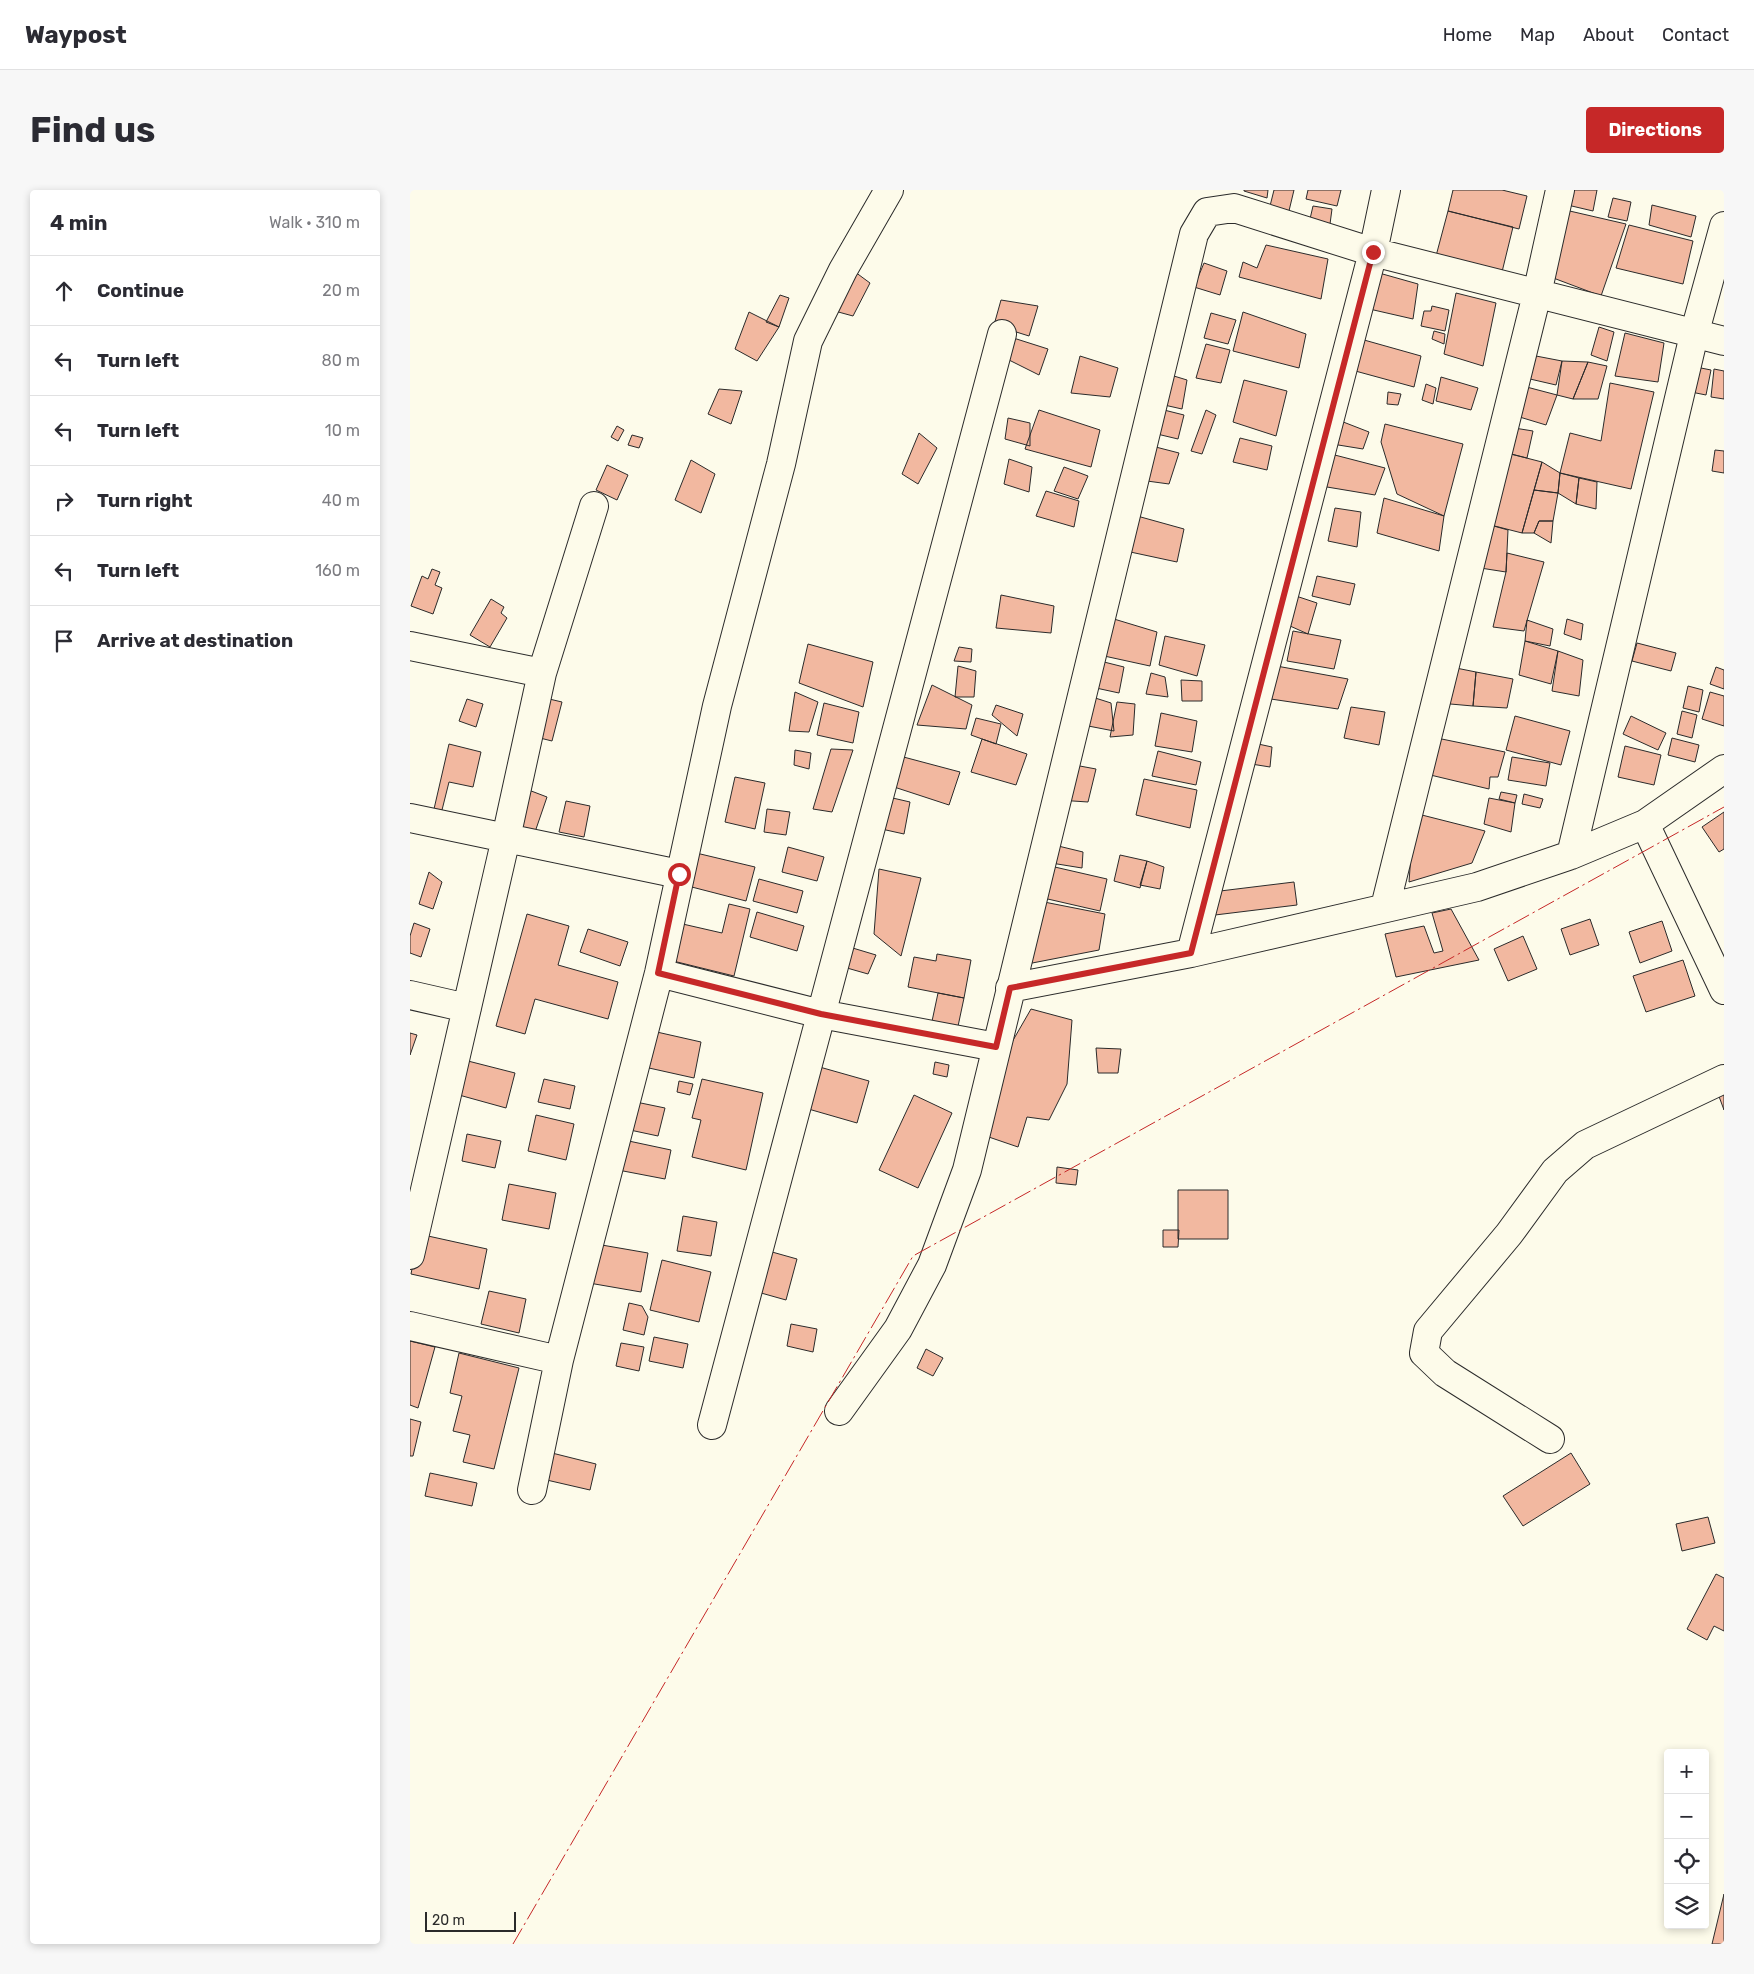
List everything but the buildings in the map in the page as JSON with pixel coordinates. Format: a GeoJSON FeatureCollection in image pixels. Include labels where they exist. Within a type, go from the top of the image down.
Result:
{"type":"FeatureCollection","features":[{"type":"Feature","properties":{"kind":"street"},"geometry":{"type":"LineString","coordinates":[[532,1490],[559,1360],[658,973],[717,706],[781,464],[808,341],[843,270],[889,190]]}},
{"type":"Feature","properties":{"kind":"street"},"geometry":{"type":"LineString","coordinates":[[1191,953],[1373,252],[1386,190]]}},
{"type":"Feature","properties":{"kind":"street"},"geometry":{"type":"LineString","coordinates":[[1385,907],[1537,294],[1560,190]]}},
{"type":"Feature","properties":{"kind":"street"},"geometry":{"type":"LineString","coordinates":[[839,1412],[898,1329],[932,1265],[967,1170],[1194,234],[1207,212],[1234,208],[1373,252],[1724,342]]}},
{"type":"Feature","properties":{"kind":"street"},"geometry":{"type":"LineString","coordinates":[[1571,855],[1694,335],[1724,226]]}},
{"type":"Feature","properties":{"kind":"street"},"geometry":{"type":"LineString","coordinates":[[712,1425],[1002,334]]}},
{"type":"Feature","properties":{"kind":"street"},"geometry":{"type":"LineString","coordinates":[[410,1255],[418,1178],[467,1008],[542,673],[594,506]]}},
{"type":"Feature","properties":{"kind":"street"},"geometry":{"type":"LineString","coordinates":[[410,646],[542,673]]}},
{"type":"Feature","properties":{"kind":"street"},"geometry":{"type":"LineString","coordinates":[[1010,988],[1191,953],[1477,887],[1571,855],[1645,824],[1724,769]]}},
{"type":"Feature","properties":{"kind":"street"},"geometry":{"type":"LineString","coordinates":[[410,818],[679,874]]}},
{"type":"Feature","properties":{"kind":"street"},"geometry":{"type":"LineString","coordinates":[[1645,824],[1724,990]]}},
{"type":"Feature","properties":{"kind":"street"},"geometry":{"type":"LineString","coordinates":[[658,973],[821,1014],[996,1047]]}},
{"type":"Feature","properties":{"kind":"street"},"geometry":{"type":"LineString","coordinates":[[410,995],[467,1008]]}},
{"type":"Feature","properties":{"kind":"street"},"geometry":{"type":"LineString","coordinates":[[1550,1439],[1445,1373],[1424,1353],[1428,1331],[1509,1234],[1556,1171],[1585,1145],[1724,1079]]}},
{"type":"Feature","properties":{"kind":"street"},"geometry":{"type":"LineString","coordinates":[[410,1326],[559,1360]]}},
{"type":"Feature","properties":{"kind":"power"},"geometry":{"type":"LineString","coordinates":[[513,1944],[913,1256],[1724,807]]}},
{"type":"Feature","properties":{"kind":"route"},"geometry":{"type":"LineString","coordinates":[[679,874],[658,973],[821,1014],[996,1047],[1010,988],[1191,953],[1373,252]]}}]}
